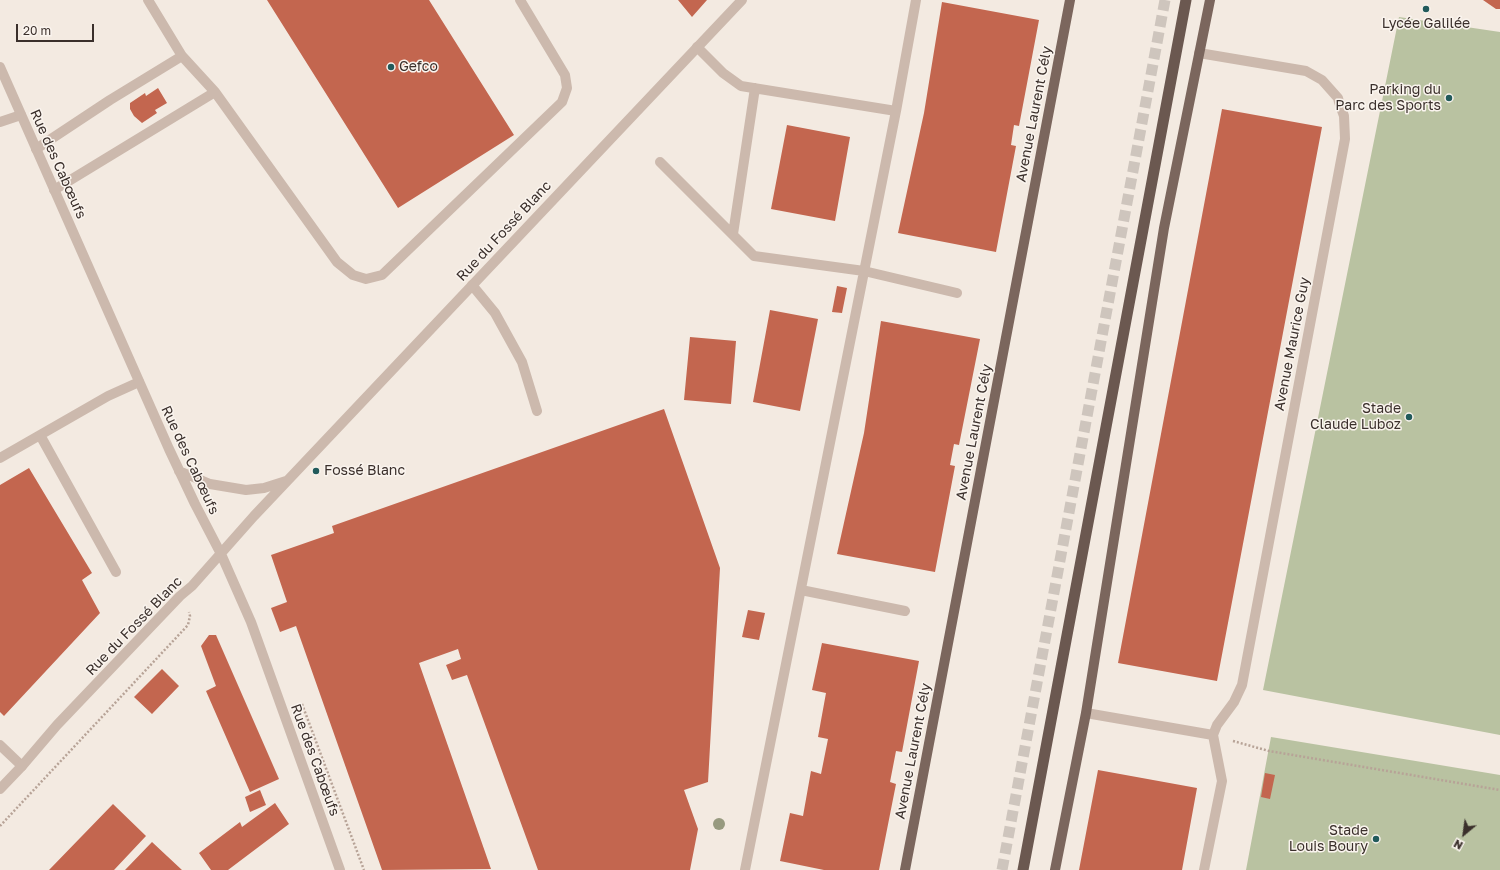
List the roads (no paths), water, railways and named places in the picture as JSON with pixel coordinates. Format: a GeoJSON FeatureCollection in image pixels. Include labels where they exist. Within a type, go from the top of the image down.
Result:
{"type":"FeatureCollection","features":[{"type":"Feature","properties":{"kind":"highway"},"geometry":{"type":"LineString","coordinates":[[1023,870],[1186,0]]}},
{"type":"Feature","properties":{"kind":"main road","name":"Avenue Laurent Cély"},"geometry":{"type":"LineString","coordinates":[[905,870],[1070,0]]}},
{"type":"Feature","properties":{"kind":"main road"},"geometry":{"type":"LineString","coordinates":[[1055,870],[1086,713],[1164,228],[1210,0]]}},
{"type":"Feature","properties":{"kind":"street"},"geometry":{"type":"LineString","coordinates":[[148,0],[182,56],[215,92],[337,262],[353,275],[366,279],[382,275],[562,102],[567,88],[565,75],[520,0]]}},
{"type":"Feature","properties":{"kind":"street","name":"Rue du Fossé Blanc"},"geometry":{"type":"LineString","coordinates":[[0,789],[57,725],[180,596],[192,586],[247,523],[742,0]]}},
{"type":"Feature","properties":{"kind":"street"},"geometry":{"type":"LineString","coordinates":[[746,870],[896,111],[916,0]]}},
{"type":"Feature","properties":{"kind":"street"},"geometry":{"type":"LineString","coordinates":[[697,47],[723,73],[741,86],[896,111]]}},
{"type":"Feature","properties":{"kind":"street","name":"Avenue Maurice Guy"},"geometry":{"type":"LineString","coordinates":[[1199,53],[1306,71],[1322,80],[1338,98],[1344,116],[1345,139],[1242,684],[1234,702],[1216,725],[1212,736]]}},
{"type":"Feature","properties":{"kind":"street"},"geometry":{"type":"LineString","coordinates":[[36,149],[110,100],[182,56]]}},
{"type":"Feature","properties":{"kind":"street","name":"Rue des Cabœufs"},"geometry":{"type":"LineString","coordinates":[[0,67],[179,471],[221,554],[252,622],[340,870]]}},
{"type":"Feature","properties":{"kind":"street"},"geometry":{"type":"LineString","coordinates":[[733,234],[755,88]]}},
{"type":"Feature","properties":{"kind":"street"},"geometry":{"type":"LineString","coordinates":[[54,190],[215,92]]}},
{"type":"Feature","properties":{"kind":"street"},"geometry":{"type":"LineString","coordinates":[[0,122],[21,115]]}},
{"type":"Feature","properties":{"kind":"street"},"geometry":{"type":"LineString","coordinates":[[660,162],[754,256],[864,271],[957,293]]}},
{"type":"Feature","properties":{"kind":"street"},"geometry":{"type":"LineString","coordinates":[[472,285],[495,313],[522,362],[537,411]]}},
{"type":"Feature","properties":{"kind":"street"},"geometry":{"type":"LineString","coordinates":[[0,458],[108,396],[139,382]]}},
{"type":"Feature","properties":{"kind":"street"},"geometry":{"type":"LineString","coordinates":[[40,435],[116,572]]}},
{"type":"Feature","properties":{"kind":"street"},"geometry":{"type":"LineString","coordinates":[[179,471],[210,484],[246,490],[264,488],[286,482]]}},
{"type":"Feature","properties":{"kind":"street"},"geometry":{"type":"LineString","coordinates":[[801,590],[905,610]]}},
{"type":"Feature","properties":{"kind":"street"},"geometry":{"type":"LineString","coordinates":[[1086,713],[1212,736],[1222,781],[1204,870]]}},
{"type":"Feature","properties":{"kind":"street"},"geometry":{"type":"LineString","coordinates":[[0,745],[22,766]]}},
{"type":"Feature","properties":{"kind":"tunnel"},"geometry":{"type":"LineString","coordinates":[[1002,870],[1165,0]]}},
{"type":"Feature","properties":{"kind":"place","name":"Lycée Galilée"},"geometry":{"type":"Point","coordinates":[1426,9]}},
{"type":"Feature","properties":{"kind":"place","name":"Gefco"},"geometry":{"type":"Point","coordinates":[391,67]}},
{"type":"Feature","properties":{"kind":"place","name":"Parking du Parc des Sports"},"geometry":{"type":"Point","coordinates":[1449,98]}},
{"type":"Feature","properties":{"kind":"place","name":"Stade Claude Luboz"},"geometry":{"type":"Point","coordinates":[1409,417]}},
{"type":"Feature","properties":{"kind":"place","name":"Fossé Blanc"},"geometry":{"type":"Point","coordinates":[316,471]}},
{"type":"Feature","properties":{"kind":"place","name":"Stade Louis Boury"},"geometry":{"type":"Point","coordinates":[1376,839]}}]}
